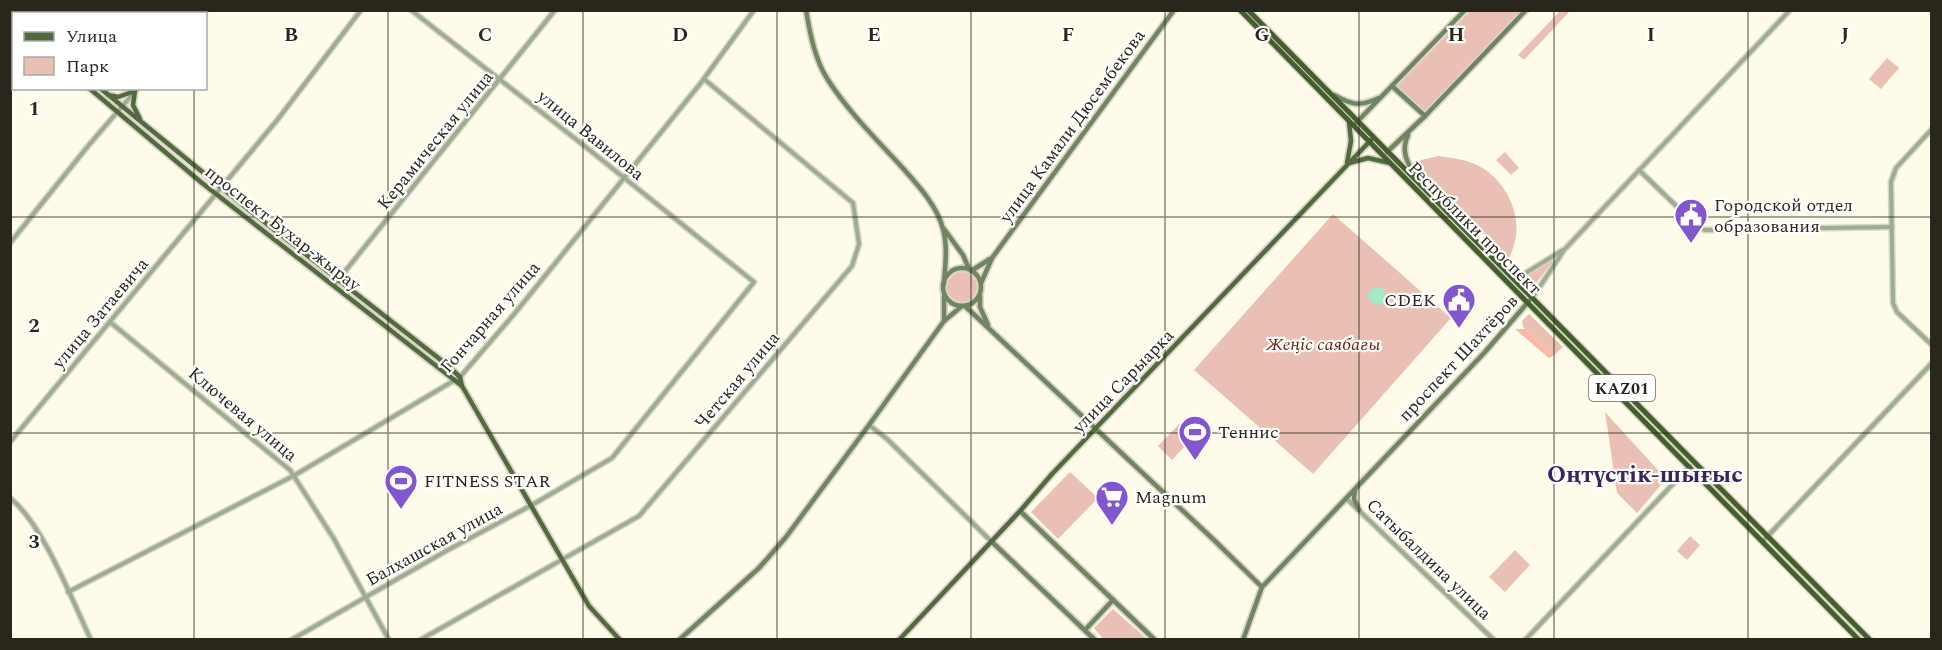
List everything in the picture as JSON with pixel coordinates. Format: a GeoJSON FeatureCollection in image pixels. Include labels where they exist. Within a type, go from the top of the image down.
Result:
{"type":"FeatureCollection","features":[{"type":"Feature","properties":{"kind":"highway","name":"Республики проспект"},"geometry":{"type":"LineString","coordinates":[[1239,10],[1390,164],[1531,299],[1870,639]]}},
{"type":"Feature","properties":{"kind":"highway","name":"Республики проспект"},"geometry":{"type":"LineString","coordinates":[[1248,10],[1511,275],[1689,466],[1859,639]]}},
{"type":"Feature","properties":{"kind":"main road"},"geometry":{"type":"LineString","coordinates":[[806,10],[813,44],[828,80],[850,110],[928,199],[970,270],[981,283]]}},
{"type":"Feature","properties":{"kind":"main road","name":"улица Камали Дюсембекова"},"geometry":{"type":"LineString","coordinates":[[992,258],[1174,10]]}},
{"type":"Feature","properties":{"kind":"main road"},"geometry":{"type":"LineString","coordinates":[[1346,164],[1351,150],[1351,124],[1359,121],[1465,10]]}},
{"type":"Feature","properties":{"kind":"main road"},"geometry":{"type":"LineString","coordinates":[[1383,156],[1423,118],[1526,10]]}},
{"type":"Feature","properties":{"kind":"main road"},"geometry":{"type":"LineString","coordinates":[[1392,86],[1423,118]]}},
{"type":"Feature","properties":{"kind":"main road","name":"проспект Бухар-жырау"},"geometry":{"type":"LineString","coordinates":[[91,90],[216,193],[458,379]]}},
{"type":"Feature","properties":{"kind":"main road","name":"проспект Бухар-жырау"},"geometry":{"type":"LineString","coordinates":[[102,90],[458,379]]}},
{"type":"Feature","properties":{"kind":"main road"},"geometry":{"type":"LineString","coordinates":[[108,95],[118,96],[137,90]]}},
{"type":"Feature","properties":{"kind":"main road"},"geometry":{"type":"LineString","coordinates":[[137,90],[133,105],[141,122]]}},
{"type":"Feature","properties":{"kind":"main road"},"geometry":{"type":"LineString","coordinates":[[1330,93],[1350,104],[1362,104],[1382,97]]}},
{"type":"Feature","properties":{"kind":"main road"},"geometry":{"type":"LineString","coordinates":[[1419,181],[1406,162],[1404,154],[1407,137],[1423,118]]}},
{"type":"Feature","properties":{"kind":"main road","name":"улица Сарыарка"},"geometry":{"type":"LineString","coordinates":[[899,639],[1052,474],[1374,137]]}},
{"type":"Feature","properties":{"kind":"main road"},"geometry":{"type":"LineString","coordinates":[[1346,164],[1368,158],[1390,164]]}},
{"type":"Feature","properties":{"kind":"main road"},"geometry":{"type":"LineString","coordinates":[[943,227],[946,250],[944,321]]}},
{"type":"Feature","properties":{"kind":"main road"},"geometry":{"type":"LineString","coordinates":[[944,284],[952,272],[962,268],[970,270],[992,258]]}},
{"type":"Feature","properties":{"kind":"main road"},"geometry":{"type":"LineString","coordinates":[[990,330],[980,307],[981,283],[992,258]]}},
{"type":"Feature","properties":{"kind":"main road"},"geometry":{"type":"LineString","coordinates":[[944,291],[950,302],[964,306],[1262,587]]}},
{"type":"Feature","properties":{"kind":"main road"},"geometry":{"type":"LineString","coordinates":[[678,639],[759,568],[786,537],[944,321],[975,301],[981,292]]}},
{"type":"Feature","properties":{"kind":"main road","name":"проспект Шахтёров"},"geometry":{"type":"LineString","coordinates":[[1243,639],[1262,587],[1485,352],[1531,299]]}},
{"type":"Feature","properties":{"kind":"main road"},"geometry":{"type":"LineString","coordinates":[[458,379],[589,606],[620,639]]}},
{"type":"Feature","properties":{"kind":"main road"},"geometry":{"type":"LineString","coordinates":[[1357,486],[1354,495],[1359,510]]}},
{"type":"Feature","properties":{"kind":"main road"},"geometry":{"type":"LineString","coordinates":[[1020,511],[1155,639]]}},
{"type":"Feature","properties":{"kind":"main road"},"geometry":{"type":"LineString","coordinates":[[992,541],[1095,639]]}},
{"type":"Feature","properties":{"kind":"main road"},"geometry":{"type":"LineString","coordinates":[[1085,630],[1113,600]]}},
{"type":"Feature","properties":{"kind":"street"},"geometry":{"type":"LineString","coordinates":[[221,187],[290,104],[361,10]]}},
{"type":"Feature","properties":{"kind":"street","name":"улица Вавилова"},"geometry":{"type":"LineString","coordinates":[[411,10],[754,282]]}},
{"type":"Feature","properties":{"kind":"street","name":"Керамическая улица"},"geometry":{"type":"LineString","coordinates":[[334,285],[555,10]]}},
{"type":"Feature","properties":{"kind":"street","name":"Гончарная улица"},"geometry":{"type":"LineString","coordinates":[[68,592],[295,475],[458,379],[515,313],[704,79],[754,10]]}},
{"type":"Feature","properties":{"kind":"street","name":"проспект Шахтёров"},"geometry":{"type":"LineString","coordinates":[[1531,299],[1564,250],[1790,10]]}},
{"type":"Feature","properties":{"kind":"street","name":"Четская улица"},"geometry":{"type":"LineString","coordinates":[[420,639],[563,561],[644,512],[852,266],[858,251],[853,203],[704,79]]}},
{"type":"Feature","properties":{"kind":"street"},"geometry":{"type":"LineString","coordinates":[[10,243],[137,90]]}},
{"type":"Feature","properties":{"kind":"street"},"geometry":{"type":"LineString","coordinates":[[1932,129],[1894,172],[1891,182],[1893,303],[1897,312],[1932,345]]}},
{"type":"Feature","properties":{"kind":"street"},"geometry":{"type":"LineString","coordinates":[[1639,170],[1698,227],[1705,230],[1892,227]]}},
{"type":"Feature","properties":{"kind":"street","name":"улица Затаевича"},"geometry":{"type":"LineString","coordinates":[[10,442],[221,187]]}},
{"type":"Feature","properties":{"kind":"street"},"geometry":{"type":"LineString","coordinates":[[1511,275],[1524,274],[1564,250]]}},
{"type":"Feature","properties":{"kind":"street","name":"Балхашская улица"},"geometry":{"type":"LineString","coordinates":[[291,639],[612,458],[754,282]]}},
{"type":"Feature","properties":{"kind":"street","name":"Ключевая улица"},"geometry":{"type":"LineString","coordinates":[[110,322],[228,417],[295,475],[334,539],[389,639]]}},
{"type":"Feature","properties":{"kind":"street"},"geometry":{"type":"LineString","coordinates":[[1763,542],[1932,363]]}},
{"type":"Feature","properties":{"kind":"street"},"geometry":{"type":"LineString","coordinates":[[869,425],[887,439],[992,541]]}},
{"type":"Feature","properties":{"kind":"street"},"geometry":{"type":"LineString","coordinates":[[1525,639],[1694,461]]}},
{"type":"Feature","properties":{"kind":"street"},"geometry":{"type":"LineString","coordinates":[[10,498],[30,520],[91,639]]}},
{"type":"Feature","properties":{"kind":"street","name":"Сатыбалдина улица"},"geometry":{"type":"LineString","coordinates":[[1346,498],[1494,639]]}},
{"type":"Feature","properties":{"kind":"green space"},"geometry":{"type":"Polygon","coordinates":[[[1470,11],[1523,11],[1423,114],[1396,87],[1470,11]]]}},
{"type":"Feature","properties":{"kind":"green space"},"geometry":{"type":"Polygon","coordinates":[[[1560,11],[1570,11],[1524,60],[1518,55],[1560,11]]]}},
{"type":"Feature","properties":{"kind":"green space"},"geometry":{"type":"Polygon","coordinates":[[[1887,58],[1899,68],[1881,89],[1869,79],[1887,58]]]}},
{"type":"Feature","properties":{"kind":"green space"},"geometry":{"type":"Polygon","coordinates":[[[1505,152],[1519,168],[1511,175],[1496,160],[1505,152]]]}},
{"type":"Feature","properties":{"kind":"green space"},"geometry":{"type":"Polygon","coordinates":[[[1438,156],[1464,160],[1479,166],[1496,179],[1503,188],[1516,219],[1515,241],[1509,259],[1413,162],[1438,156]]]}},
{"type":"Feature","properties":{"kind":"green space","name":"Жеңіс саябағы"},"geometry":{"type":"Polygon","coordinates":[[[1333,214],[1451,318],[1313,474],[1194,370],[1333,214]]]}},
{"type":"Feature","properties":{"kind":"green space"},"geometry":{"type":"Polygon","coordinates":[[[1554,257],[1556,258],[1533,287],[1523,278],[1554,257]]]}},
{"type":"Feature","properties":{"kind":"green space"},"geometry":{"type":"Polygon","coordinates":[[[962,272],[968,273],[976,281],[976,293],[968,301],[962,302],[956,301],[948,293],[947,287],[948,281],[956,273],[962,272]]]}},
{"type":"Feature","properties":{"kind":"green space"},"geometry":{"type":"Polygon","coordinates":[[[1537,308],[1689,460],[1687,462],[1537,308]]]}},
{"type":"Feature","properties":{"kind":"green space"},"geometry":{"type":"Polygon","coordinates":[[[1529,314],[1563,347],[1553,356],[1523,327],[1522,321],[1529,314]]]}},
{"type":"Feature","properties":{"kind":"green space"},"geometry":{"type":"Polygon","coordinates":[[[1605,412],[1666,479],[1637,513],[1617,493],[1605,412]]]}},
{"type":"Feature","properties":{"kind":"green space"},"geometry":{"type":"Polygon","coordinates":[[[1185,418],[1199,431],[1172,460],[1158,446],[1185,418]]]}},
{"type":"Feature","properties":{"kind":"green space"},"geometry":{"type":"Polygon","coordinates":[[[1070,472],[1098,498],[1058,539],[1031,512],[1070,472]]]}},
{"type":"Feature","properties":{"kind":"green space"},"geometry":{"type":"Polygon","coordinates":[[[1690,536],[1700,545],[1687,560],[1677,551],[1690,536]]]}},
{"type":"Feature","properties":{"kind":"green space"},"geometry":{"type":"Polygon","coordinates":[[[1515,550],[1530,565],[1505,592],[1489,577],[1515,550]]]}},
{"type":"Feature","properties":{"kind":"green space"},"geometry":{"type":"Polygon","coordinates":[[[1113,609],[1147,639],[1103,639],[1094,628],[1113,609]]]}},
{"type":"Feature","properties":{"kind":"shaded area"},"geometry":{"type":"Polygon","coordinates":[[[1377,287],[1383,290],[1386,296],[1383,302],[1377,305],[1371,302],[1368,296],[1371,290],[1377,287]]]}},
{"type":"Feature","properties":{"kind":"shaded area"},"geometry":{"type":"Polygon","coordinates":[[[1515,329],[1525,329],[1553,356],[1549,358],[1515,329]]]}},
{"type":"Feature","properties":{"kind":"place","name":"Городской отдел образования"},"geometry":{"type":"Point","coordinates":[1691,244]}},
{"type":"Feature","properties":{"kind":"place","name":"CDEK"},"geometry":{"type":"Point","coordinates":[1459,329]}},
{"type":"Feature","properties":{"kind":"place","name":"Теннис"},"geometry":{"type":"Point","coordinates":[1195,461]}},
{"type":"Feature","properties":{"kind":"place","name":"FITNESS STAR"},"geometry":{"type":"Point","coordinates":[401,510]}},
{"type":"Feature","properties":{"kind":"place","name":"Magnum"},"geometry":{"type":"Point","coordinates":[1112,526]}},
{"type":"Feature","properties":{"kind":"district","name":"Оңтүстік-шығыс"},"geometry":{"type":"Point","coordinates":[1645,474]}}]}
